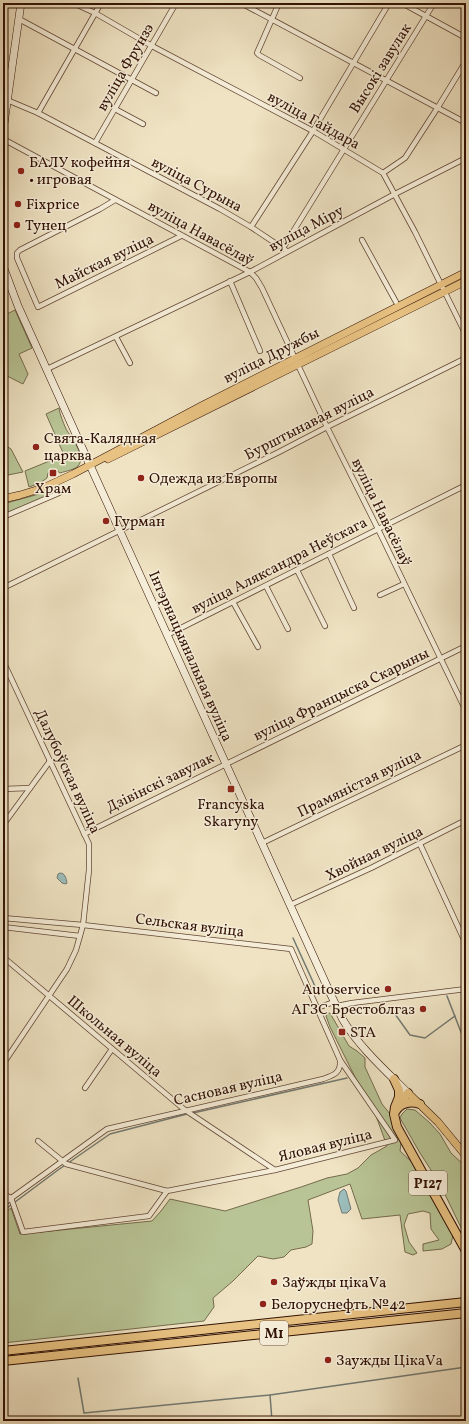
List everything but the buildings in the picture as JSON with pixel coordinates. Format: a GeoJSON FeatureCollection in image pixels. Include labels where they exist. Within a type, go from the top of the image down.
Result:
{"type":"FeatureCollection","features":[{"type":"Feature","properties":{"kind":"highway"},"geometry":{"type":"LineString","coordinates":[[394,1078],[399,1090],[399,1097],[394,1114]]}},
{"type":"Feature","properties":{"kind":"highway"},"geometry":{"type":"LineString","coordinates":[[394,1114],[396,1108],[408,1093]]}},
{"type":"Feature","properties":{"kind":"highway"},"geometry":{"type":"LineString","coordinates":[[394,1114],[398,1107],[404,1104],[411,1102],[420,1104]]}},
{"type":"Feature","properties":{"kind":"highway","name":"Р127"},"geometry":{"type":"LineString","coordinates":[[394,1114],[397,1127],[466,1251]]}},
{"type":"Feature","properties":{"kind":"highway","name":"М1"},"geometry":{"type":"LineString","coordinates":[[3,1351],[466,1302]]}},
{"type":"Feature","properties":{"kind":"highway","name":"М1"},"geometry":{"type":"LineString","coordinates":[[3,1361],[464,1314]]}},
{"type":"Feature","properties":{"kind":"main road"},"geometry":{"type":"LineString","coordinates":[[3,131],[21,3]]}},
{"type":"Feature","properties":{"kind":"main road","name":"Інтэрнацыянальная вуліца"},"geometry":{"type":"LineString","coordinates":[[3,266],[18,306],[335,1004],[344,1021],[366,1049],[408,1093]]}},
{"type":"Feature","properties":{"kind":"main road"},"geometry":{"type":"LineString","coordinates":[[444,293],[444,288],[446,286],[466,274]]}},
{"type":"Feature","properties":{"kind":"main road","name":"вуліца Дружбы"},"geometry":{"type":"LineString","coordinates":[[3,499],[43,488],[294,358],[466,274]]}},
{"type":"Feature","properties":{"kind":"main road","name":"вуліца Дружбы"},"geometry":{"type":"LineString","coordinates":[[90,465],[115,456],[466,281]]}},
{"type":"Feature","properties":{"kind":"main road"},"geometry":{"type":"LineString","coordinates":[[402,313],[439,291],[441,285]]}},
{"type":"Feature","properties":{"kind":"main road"},"geometry":{"type":"LineString","coordinates":[[298,365],[300,359],[325,346],[338,336]]}},
{"type":"Feature","properties":{"kind":"main road"},"geometry":{"type":"LineString","coordinates":[[258,385],[292,365],[294,363],[294,358]]}},
{"type":"Feature","properties":{"kind":"main road"},"geometry":{"type":"LineString","coordinates":[[408,1093],[438,1122],[466,1156]]}},
{"type":"Feature","properties":{"kind":"street","name":"вуліца Гайдара"},"geometry":{"type":"LineString","coordinates":[[74,3],[96,13],[152,46],[313,131],[383,173],[466,335]]}},
{"type":"Feature","properties":{"kind":"street"},"geometry":{"type":"LineString","coordinates":[[38,113],[101,3]]}},
{"type":"Feature","properties":{"kind":"street","name":"вуліца Фрунзэ"},"geometry":{"type":"LineString","coordinates":[[95,143],[176,3]]}},
{"type":"Feature","properties":{"kind":"street"},"geometry":{"type":"LineString","coordinates":[[241,3],[466,123]]}},
{"type":"Feature","properties":{"kind":"street"},"geometry":{"type":"LineString","coordinates":[[279,3],[258,53],[259,55],[300,78]]}},
{"type":"Feature","properties":{"kind":"street"},"geometry":{"type":"LineString","coordinates":[[251,227],[313,131],[389,3]]}},
{"type":"Feature","properties":{"kind":"street"},"geometry":{"type":"LineString","coordinates":[[402,3],[466,38]]}},
{"type":"Feature","properties":{"kind":"street","name":"Высокі завулак"},"geometry":{"type":"LineString","coordinates":[[282,248],[434,3]]}},
{"type":"Feature","properties":{"kind":"street"},"geometry":{"type":"LineString","coordinates":[[19,19],[156,93]]}},
{"type":"Feature","properties":{"kind":"street"},"geometry":{"type":"LineString","coordinates":[[383,173],[405,158],[466,61]]}},
{"type":"Feature","properties":{"kind":"street","name":"вуліца Сурына"},"geometry":{"type":"LineString","coordinates":[[7,100],[38,113],[251,227],[287,251]]}},
{"type":"Feature","properties":{"kind":"street"},"geometry":{"type":"LineString","coordinates":[[115,109],[143,124]]}},
{"type":"Feature","properties":{"kind":"street","name":"вуліца Навасёлаў"},"geometry":{"type":"LineString","coordinates":[[3,140],[250,272],[256,278],[466,711]]}},
{"type":"Feature","properties":{"kind":"street","name":"вуліца Міру"},"geometry":{"type":"LineString","coordinates":[[47,369],[250,272],[395,194],[466,158]]}},
{"type":"Feature","properties":{"kind":"street","name":"Майская вуліца"},"geometry":{"type":"LineString","coordinates":[[115,200],[100,210],[20,250],[17,253],[17,258],[38,307],[182,236]]}},
{"type":"Feature","properties":{"kind":"street"},"geometry":{"type":"LineString","coordinates":[[362,240],[396,302]]}},
{"type":"Feature","properties":{"kind":"street"},"geometry":{"type":"LineString","coordinates":[[230,281],[260,350]]}},
{"type":"Feature","properties":{"kind":"street"},"geometry":{"type":"LineString","coordinates":[[116,337],[130,363]]}},
{"type":"Feature","properties":{"kind":"street","name":"Бурштынавая вуліца"},"geometry":{"type":"LineString","coordinates":[[3,588],[466,358]]}},
{"type":"Feature","properties":{"kind":"street","name":"вуліца Аляксандра Неўскага"},"geometry":{"type":"LineString","coordinates":[[167,634],[466,485]]}},
{"type":"Feature","properties":{"kind":"street"},"geometry":{"type":"LineString","coordinates":[[3,517],[59,493]]}},
{"type":"Feature","properties":{"kind":"street"},"geometry":{"type":"LineString","coordinates":[[330,554],[354,608]]}},
{"type":"Feature","properties":{"kind":"street"},"geometry":{"type":"LineString","coordinates":[[297,570],[325,626]]}},
{"type":"Feature","properties":{"kind":"street","name":"вуліца Навасёлаў"},"geometry":{"type":"LineString","coordinates":[[380,595],[404,584]]}},
{"type":"Feature","properties":{"kind":"street"},"geometry":{"type":"LineString","coordinates":[[266,586],[288,629]]}},
{"type":"Feature","properties":{"kind":"street"},"geometry":{"type":"LineString","coordinates":[[233,602],[258,647]]}},
{"type":"Feature","properties":{"kind":"street","name":"вуліца Францыска Скарыны"},"geometry":{"type":"LineString","coordinates":[[226,763],[466,646]]}},
{"type":"Feature","properties":{"kind":"street","name":"Далубоўская вуліца"},"geometry":{"type":"LineString","coordinates":[[3,661],[89,844],[89,870],[83,925],[80,936],[67,969],[3,1064]]}},
{"type":"Feature","properties":{"kind":"street","name":"Прамяністая вуліца"},"geometry":{"type":"LineString","coordinates":[[262,843],[466,745]]}},
{"type":"Feature","properties":{"kind":"street"},"geometry":{"type":"LineString","coordinates":[[3,825],[50,761]]}},
{"type":"Feature","properties":{"kind":"street","name":"Дзівінскі завулак"},"geometry":{"type":"LineString","coordinates":[[84,834],[226,763]]}},
{"type":"Feature","properties":{"kind":"street"},"geometry":{"type":"LineString","coordinates":[[3,789],[30,788]]}},
{"type":"Feature","properties":{"kind":"street","name":"Хвойная вуліца"},"geometry":{"type":"LineString","coordinates":[[290,905],[420,844],[466,820]]}},
{"type":"Feature","properties":{"kind":"street"},"geometry":{"type":"LineString","coordinates":[[420,844],[466,944]]}},
{"type":"Feature","properties":{"kind":"street","name":"Сельская вуліца"},"geometry":{"type":"LineString","coordinates":[[3,918],[83,925],[292,949],[318,1008]]}},
{"type":"Feature","properties":{"kind":"street"},"geometry":{"type":"LineString","coordinates":[[3,927],[80,936]]}},
{"type":"Feature","properties":{"kind":"street","name":"Школьная вуліца"},"geometry":{"type":"LineString","coordinates":[[3,957],[185,1110],[275,1170]]}},
{"type":"Feature","properties":{"kind":"street"},"geometry":{"type":"LineString","coordinates":[[340,1060],[318,1008],[335,1004],[466,989]]}},
{"type":"Feature","properties":{"kind":"street"},"geometry":{"type":"LineString","coordinates":[[85,1088],[112,1049]]}},
{"type":"Feature","properties":{"kind":"street","name":"Сасновая вуліца"},"geometry":{"type":"LineString","coordinates":[[3,1204],[107,1129],[329,1077],[335,1075],[339,1071],[341,1065],[340,1060]]}},
{"type":"Feature","properties":{"kind":"street","name":"Яловая вуліца"},"geometry":{"type":"LineString","coordinates":[[38,1141],[66,1164],[166,1191],[275,1170],[395,1140],[340,1060]]}},
{"type":"Feature","properties":{"kind":"street"},"geometry":{"type":"LineString","coordinates":[[3,1194],[11,1198],[23,1232],[149,1216],[166,1191]]}},
{"type":"Feature","properties":{"kind":"green space"},"geometry":{"type":"Polygon","coordinates":[[[15,310],[32,348],[19,354],[28,374],[23,384],[3,374],[3,349],[8,339],[3,337],[3,316],[15,310]]]}},
{"type":"Feature","properties":{"kind":"green space"},"geometry":{"type":"Polygon","coordinates":[[[59,408],[66,429],[79,452],[81,458],[80,462],[78,466],[70,470],[60,473],[56,470],[48,473],[47,478],[40,483],[29,487],[25,471],[64,455],[46,414],[59,408]]]}},
{"type":"Feature","properties":{"kind":"green space"},"geometry":{"type":"Polygon","coordinates":[[[8,447],[11,449],[23,472],[3,476],[3,458],[8,447]]]}},
{"type":"Feature","properties":{"kind":"green space"},"geometry":{"type":"Polygon","coordinates":[[[57,489],[58,492],[3,515],[3,504],[57,489]]]}},
{"type":"Feature","properties":{"kind":"green space"},"geometry":{"type":"Polygon","coordinates":[[[330,1013],[349,1046],[365,1058],[365,1067],[382,1104],[390,1114],[395,1131],[401,1143],[400,1151],[413,1163],[453,1235],[451,1244],[442,1249],[423,1251],[423,1244],[439,1240],[431,1229],[430,1213],[423,1211],[408,1214],[404,1225],[409,1242],[417,1253],[413,1255],[405,1252],[400,1215],[362,1219],[350,1184],[308,1200],[313,1231],[312,1244],[306,1247],[291,1250],[284,1257],[273,1259],[258,1256],[233,1281],[213,1298],[214,1307],[204,1321],[3,1343],[3,1214],[11,1208],[20,1234],[152,1221],[170,1199],[225,1211],[327,1178],[347,1174],[358,1168],[371,1155],[387,1146],[376,1116],[330,1027],[326,1016],[330,1013]]]}},
{"type":"Feature","properties":{"kind":"green space"},"geometry":{"type":"Polygon","coordinates":[[[407,1109],[415,1110],[430,1123],[440,1134],[451,1153],[466,1167],[466,1238],[440,1184],[400,1118],[407,1109]]]}},
{"type":"Feature","properties":{"kind":"water"},"geometry":{"type":"Polygon","coordinates":[[[60,873],[65,876],[66,884],[62,883],[57,878],[58,874],[60,873]]]}},
{"type":"Feature","properties":{"kind":"water"},"geometry":{"type":"Polygon","coordinates":[[[344,1189],[346,1191],[351,1209],[347,1213],[342,1213],[338,1200],[340,1192],[344,1189]]]}},
{"type":"Feature","properties":{"kind":"waterway"},"geometry":{"type":"LineString","coordinates":[[293,938],[319,995]]}},
{"type":"Feature","properties":{"kind":"waterway"},"geometry":{"type":"LineString","coordinates":[[447,996],[466,1045]]}},
{"type":"Feature","properties":{"kind":"waterway"},"geometry":{"type":"LineString","coordinates":[[395,1014],[410,1035],[425,1038],[455,1016]]}},
{"type":"Feature","properties":{"kind":"waterway"},"geometry":{"type":"LineString","coordinates":[[193,1113],[347,1078]]}},
{"type":"Feature","properties":{"kind":"waterway"},"geometry":{"type":"LineString","coordinates":[[3,1211],[110,1134],[187,1114]]}},
{"type":"Feature","properties":{"kind":"waterway"},"geometry":{"type":"LineString","coordinates":[[78,1378],[84,1413],[270,1395],[466,1367]]}},
{"type":"Feature","properties":{"kind":"waterway"},"geometry":{"type":"LineString","coordinates":[[270,1395],[272,1421]]}},
{"type":"Feature","properties":{"kind":"place","name":"БАЛУ кофейня • игровая"},"geometry":{"type":"Point","coordinates":[21,171]}},
{"type":"Feature","properties":{"kind":"place","name":"Fixprice"},"geometry":{"type":"Point","coordinates":[18,204]}},
{"type":"Feature","properties":{"kind":"place","name":"Тунец"},"geometry":{"type":"Point","coordinates":[17,225]}},
{"type":"Feature","properties":{"kind":"place","name":"Свята-Калядная царква"},"geometry":{"type":"Point","coordinates":[36,447]}},
{"type":"Feature","properties":{"kind":"place","name":"Храм"},"geometry":{"type":"Point","coordinates":[53,473]}},
{"type":"Feature","properties":{"kind":"place","name":"Одежда из Европы"},"geometry":{"type":"Point","coordinates":[141,478]}},
{"type":"Feature","properties":{"kind":"place","name":"Гурман"},"geometry":{"type":"Point","coordinates":[106,521]}},
{"type":"Feature","properties":{"kind":"place","name":"Francyska Skaryny"},"geometry":{"type":"Point","coordinates":[231,789]}},
{"type":"Feature","properties":{"kind":"place","name":"Autoservice"},"geometry":{"type":"Point","coordinates":[388,989]}},
{"type":"Feature","properties":{"kind":"place","name":"АГЗС Брестоблгаз"},"geometry":{"type":"Point","coordinates":[423,1009]}},
{"type":"Feature","properties":{"kind":"place","name":"STA"},"geometry":{"type":"Point","coordinates":[342,1032]}},
{"type":"Feature","properties":{"kind":"place","name":"Заўжды цікаVа"},"geometry":{"type":"Point","coordinates":[274,1282]}},
{"type":"Feature","properties":{"kind":"place","name":"Белоруснефть №42"},"geometry":{"type":"Point","coordinates":[263,1304]}},
{"type":"Feature","properties":{"kind":"place","name":"Заужды ЦікаVа"},"geometry":{"type":"Point","coordinates":[328,1360]}}]}
